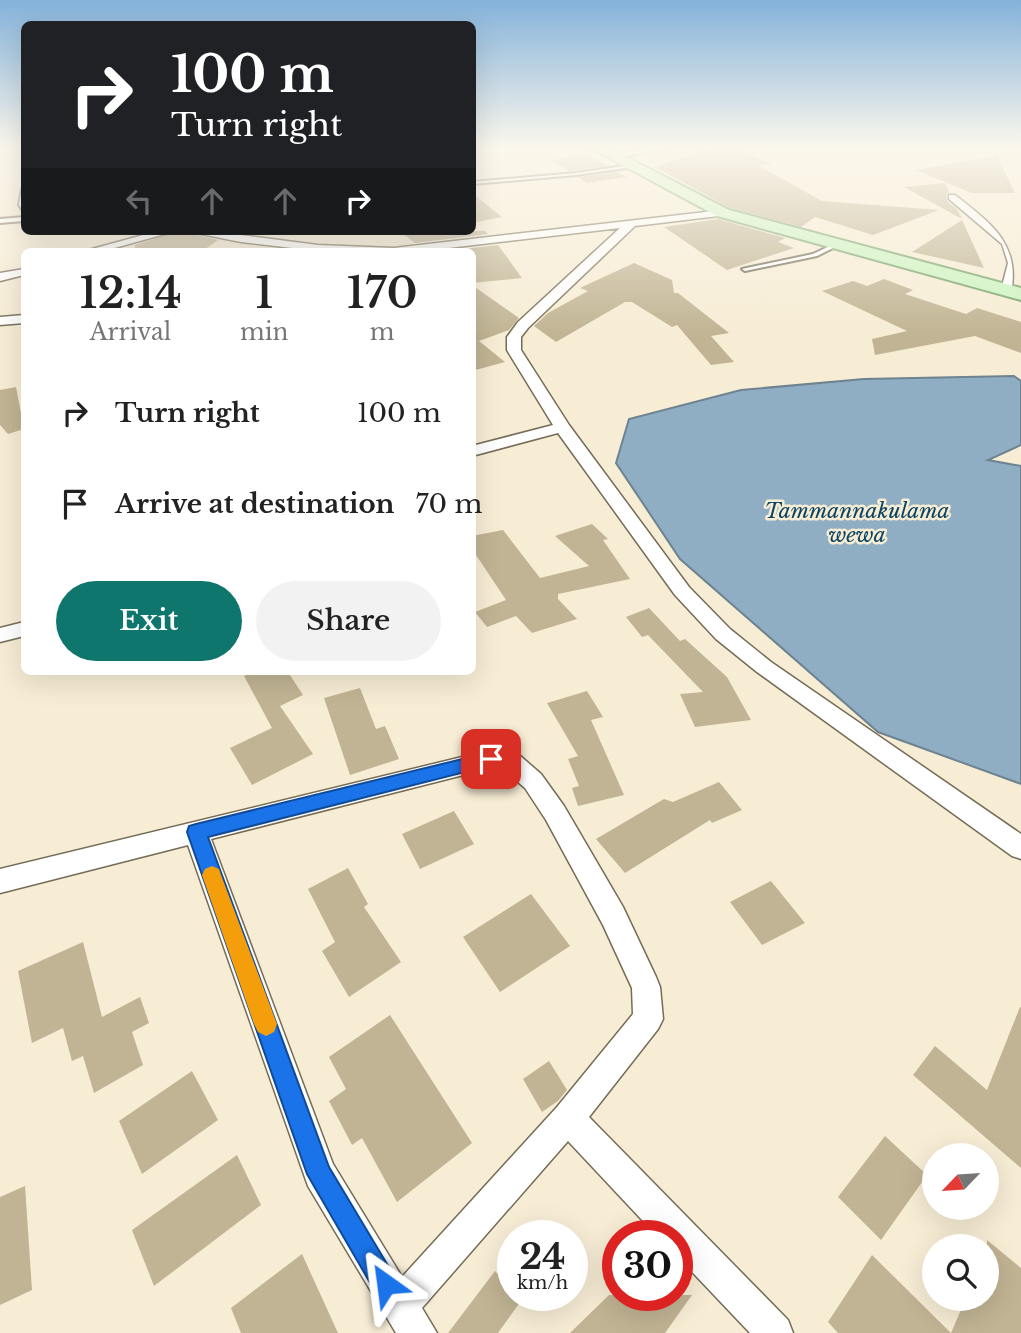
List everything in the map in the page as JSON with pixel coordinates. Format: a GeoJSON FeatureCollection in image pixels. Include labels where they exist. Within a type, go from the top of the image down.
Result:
{"type":"FeatureCollection","features":[{"type":"Feature","properties":{"kind":"main road"},"geometry":{"type":"LineString","coordinates":[[718,210],[1014,292]]}},
{"type":"Feature","properties":{"kind":"street"},"geometry":{"type":"LineString","coordinates":[[968,210],[1007,243],[1014,263],[1014,292]]}},
{"type":"Feature","properties":{"kind":"street"},"geometry":{"type":"LineString","coordinates":[[427,248],[723,213]]}},
{"type":"Feature","properties":{"kind":"street"},"geometry":{"type":"LineString","coordinates":[[632,223],[537,310],[514,337],[514,350],[562,427],[682,591],[723,634],[764,667],[1021,848]]}},
{"type":"Feature","properties":{"kind":"street"},"geometry":{"type":"LineString","coordinates":[[103,248],[155,235]]}},
{"type":"Feature","properties":{"kind":"street"},"geometry":{"type":"LineString","coordinates":[[214,235],[328,248]]}},
{"type":"Feature","properties":{"kind":"street"},"geometry":{"type":"LineString","coordinates":[[231,248],[243,240]]}},
{"type":"Feature","properties":{"kind":"street"},"geometry":{"type":"LineString","coordinates":[[0,277],[21,273]]}},
{"type":"Feature","properties":{"kind":"street"},"geometry":{"type":"LineString","coordinates":[[0,321],[21,319]]}},
{"type":"Feature","properties":{"kind":"street"},"geometry":{"type":"LineString","coordinates":[[476,450],[562,427]]}},
{"type":"Feature","properties":{"kind":"street"},"geometry":{"type":"LineString","coordinates":[[0,635],[21,630]]}},
{"type":"Feature","properties":{"kind":"street"},"geometry":{"type":"LineString","coordinates":[[0,881],[491,759],[510,761],[533,781],[555,813],[613,916],[646,987],[648,1019],[568,1118],[399,1307]]}},
{"type":"Feature","properties":{"kind":"street"},"geometry":{"type":"LineString","coordinates":[[196,832],[320,1174],[399,1307],[419,1333]]}},
{"type":"Feature","properties":{"kind":"street"},"geometry":{"type":"LineString","coordinates":[[568,1118],[775,1333]]}},
{"type":"Feature","properties":{"kind":"lane"},"geometry":{"type":"LineString","coordinates":[[0,221],[21,219]]}},
{"type":"Feature","properties":{"kind":"lane"},"geometry":{"type":"LineString","coordinates":[[745,269],[815,255],[836,245]]}},
{"type":"Feature","properties":{"kind":"water","name":"Tammannakulama wewa"},"geometry":{"type":"Polygon","coordinates":[[[1014,376],[1021,381],[1021,445],[988,460],[1021,466],[1021,784],[878,732],[680,559],[616,463],[629,419],[741,390],[864,379],[1014,376]]]}},
{"type":"Feature","properties":{"kind":"building"},"geometry":{"type":"Polygon","coordinates":[[[476,210],[494,210],[502,217],[476,222],[476,210]]]}},
{"type":"Feature","properties":{"kind":"building"},"geometry":{"type":"Polygon","coordinates":[[[738,210],[938,210],[873,235],[815,217],[801,227],[738,210]]]}},
{"type":"Feature","properties":{"kind":"building"},"geometry":{"type":"Polygon","coordinates":[[[946,210],[958,210],[962,219],[946,210]]]}},
{"type":"Feature","properties":{"kind":"building"},"geometry":{"type":"Polygon","coordinates":[[[718,219],[785,238],[778,242],[794,248],[727,270],[664,227],[718,219]]]}},
{"type":"Feature","properties":{"kind":"building"},"geometry":{"type":"Polygon","coordinates":[[[962,220],[984,268],[912,252],[962,220]]]}},
{"type":"Feature","properties":{"kind":"building"},"geometry":{"type":"Polygon","coordinates":[[[476,231],[485,231],[488,234],[415,243],[404,235],[476,235],[476,231]]]}},
{"type":"Feature","properties":{"kind":"building"},"geometry":{"type":"Polygon","coordinates":[[[166,235],[196,235],[218,240],[207,248],[135,248],[135,245],[166,235]]]}},
{"type":"Feature","properties":{"kind":"building"},"geometry":{"type":"Polygon","coordinates":[[[498,245],[522,278],[476,283],[476,248],[472,248],[498,245]]]}},
{"type":"Feature","properties":{"kind":"building"},"geometry":{"type":"Polygon","coordinates":[[[634,263],[672,280],[674,293],[678,293],[729,333],[711,336],[734,362],[711,365],[677,325],[672,327],[632,302],[625,302],[556,342],[534,326],[548,313],[588,291],[580,288],[634,263]]]}},
{"type":"Feature","properties":{"kind":"building"},"geometry":{"type":"Polygon","coordinates":[[[884,279],[913,290],[905,294],[966,314],[977,308],[1021,322],[1021,353],[975,336],[875,355],[872,339],[907,331],[822,291],[853,281],[867,286],[884,279]]]}},
{"type":"Feature","properties":{"kind":"building"},"geometry":{"type":"Polygon","coordinates":[[[476,288],[519,318],[509,330],[479,341],[505,362],[476,370],[476,288]]]}},
{"type":"Feature","properties":{"kind":"building"},"geometry":{"type":"Polygon","coordinates":[[[16,387],[21,430],[8,434],[0,425],[0,390],[16,387]]]}},
{"type":"Feature","properties":{"kind":"building"},"geometry":{"type":"Polygon","coordinates":[[[592,524],[608,539],[603,540],[630,579],[558,594],[558,599],[577,619],[532,633],[516,616],[487,627],[476,612],[506,600],[476,555],[476,535],[503,530],[540,578],[589,566],[555,536],[592,524]]]}},
{"type":"Feature","properties":{"kind":"building"},"geometry":{"type":"Polygon","coordinates":[[[649,608],[680,641],[685,639],[727,677],[751,720],[695,727],[680,694],[703,692],[648,635],[642,637],[626,617],[649,608]]]}},
{"type":"Feature","properties":{"kind":"building"},"geometry":{"type":"Polygon","coordinates":[[[290,675],[303,695],[280,706],[313,754],[252,785],[230,748],[272,728],[244,676],[290,675]]]}},
{"type":"Feature","properties":{"kind":"building"},"geometry":{"type":"Polygon","coordinates":[[[360,688],[376,729],[385,726],[399,759],[350,775],[324,698],[360,688]]]}},
{"type":"Feature","properties":{"kind":"building"},"geometry":{"type":"Polygon","coordinates":[[[587,691],[603,717],[591,720],[624,795],[578,806],[572,788],[579,786],[568,759],[578,756],[547,703],[587,691]]]}},
{"type":"Feature","properties":{"kind":"building"},"geometry":{"type":"Polygon","coordinates":[[[719,782],[742,810],[712,823],[710,820],[625,873],[596,839],[664,799],[673,802],[719,782]]]}},
{"type":"Feature","properties":{"kind":"building"},"geometry":{"type":"Polygon","coordinates":[[[454,811],[474,844],[420,869],[402,834],[454,811]]]}},
{"type":"Feature","properties":{"kind":"building"},"geometry":{"type":"Polygon","coordinates":[[[348,868],[368,904],[364,907],[401,962],[349,997],[322,951],[335,942],[308,889],[348,868]]]}},
{"type":"Feature","properties":{"kind":"building"},"geometry":{"type":"Polygon","coordinates":[[[771,881],[805,923],[762,945],[730,902],[771,881]]]}},
{"type":"Feature","properties":{"kind":"building"},"geometry":{"type":"Polygon","coordinates":[[[531,894],[570,946],[500,992],[463,937],[531,894]]]}},
{"type":"Feature","properties":{"kind":"building"},"geometry":{"type":"Polygon","coordinates":[[[83,942],[102,1017],[140,997],[149,1023],[132,1032],[143,1065],[94,1093],[83,1056],[72,1061],[63,1028],[32,1043],[18,971],[83,942]]]}},
{"type":"Feature","properties":{"kind":"building"},"geometry":{"type":"Polygon","coordinates":[[[1021,1007],[1021,1168],[999,1149],[999,1143],[992,1143],[913,1075],[935,1046],[987,1090],[1021,1007]]]}},
{"type":"Feature","properties":{"kind":"building"},"geometry":{"type":"Polygon","coordinates":[[[390,1015],[472,1143],[397,1202],[362,1138],[352,1145],[329,1101],[346,1089],[329,1057],[390,1015]]]}},
{"type":"Feature","properties":{"kind":"building"},"geometry":{"type":"Polygon","coordinates":[[[549,1061],[567,1090],[558,1101],[542,1112],[523,1079],[549,1061]]]}},
{"type":"Feature","properties":{"kind":"building"},"geometry":{"type":"Polygon","coordinates":[[[192,1071],[218,1120],[142,1174],[119,1121],[192,1071]]]}},
{"type":"Feature","properties":{"kind":"building"},"geometry":{"type":"Polygon","coordinates":[[[885,1136],[922,1170],[922,1182],[881,1240],[838,1197],[885,1136]]]}},
{"type":"Feature","properties":{"kind":"building"},"geometry":{"type":"Polygon","coordinates":[[[237,1155],[261,1205],[154,1286],[132,1230],[237,1155]]]}},
{"type":"Feature","properties":{"kind":"building"},"geometry":{"type":"Polygon","coordinates":[[[25,1186],[32,1290],[0,1305],[0,1197],[25,1186]]]}},
{"type":"Feature","properties":{"kind":"building"},"geometry":{"type":"Polygon","coordinates":[[[999,1250],[1021,1268],[1021,1333],[951,1333],[960,1311],[999,1311],[999,1250]]]}},
{"type":"Feature","properties":{"kind":"building"},"geometry":{"type":"Polygon","coordinates":[[[302,1254],[338,1333],[241,1333],[231,1308],[302,1254]]]}},
{"type":"Feature","properties":{"kind":"building"},"geometry":{"type":"Polygon","coordinates":[[[872,1255],[922,1304],[922,1311],[929,1311],[951,1333],[838,1333],[828,1322],[872,1255]]]}},
{"type":"Feature","properties":{"kind":"building"},"geometry":{"type":"Polygon","coordinates":[[[495,1271],[497,1311],[514,1311],[498,1333],[448,1333],[495,1271]]]}},
{"type":"Feature","properties":{"kind":"building"},"geometry":{"type":"Polygon","coordinates":[[[602,1302],[602,1311],[681,1311],[665,1333],[570,1333],[602,1302]]]}},
{"type":"Feature","properties":{"kind":"slow traffic"},"geometry":{"type":"LineString","coordinates":[[212,875],[266,1024]]}},
{"type":"Feature","properties":{"kind":"route"},"geometry":{"type":"LineString","coordinates":[[386,1284],[320,1174],[196,832],[491,759]]}}]}
